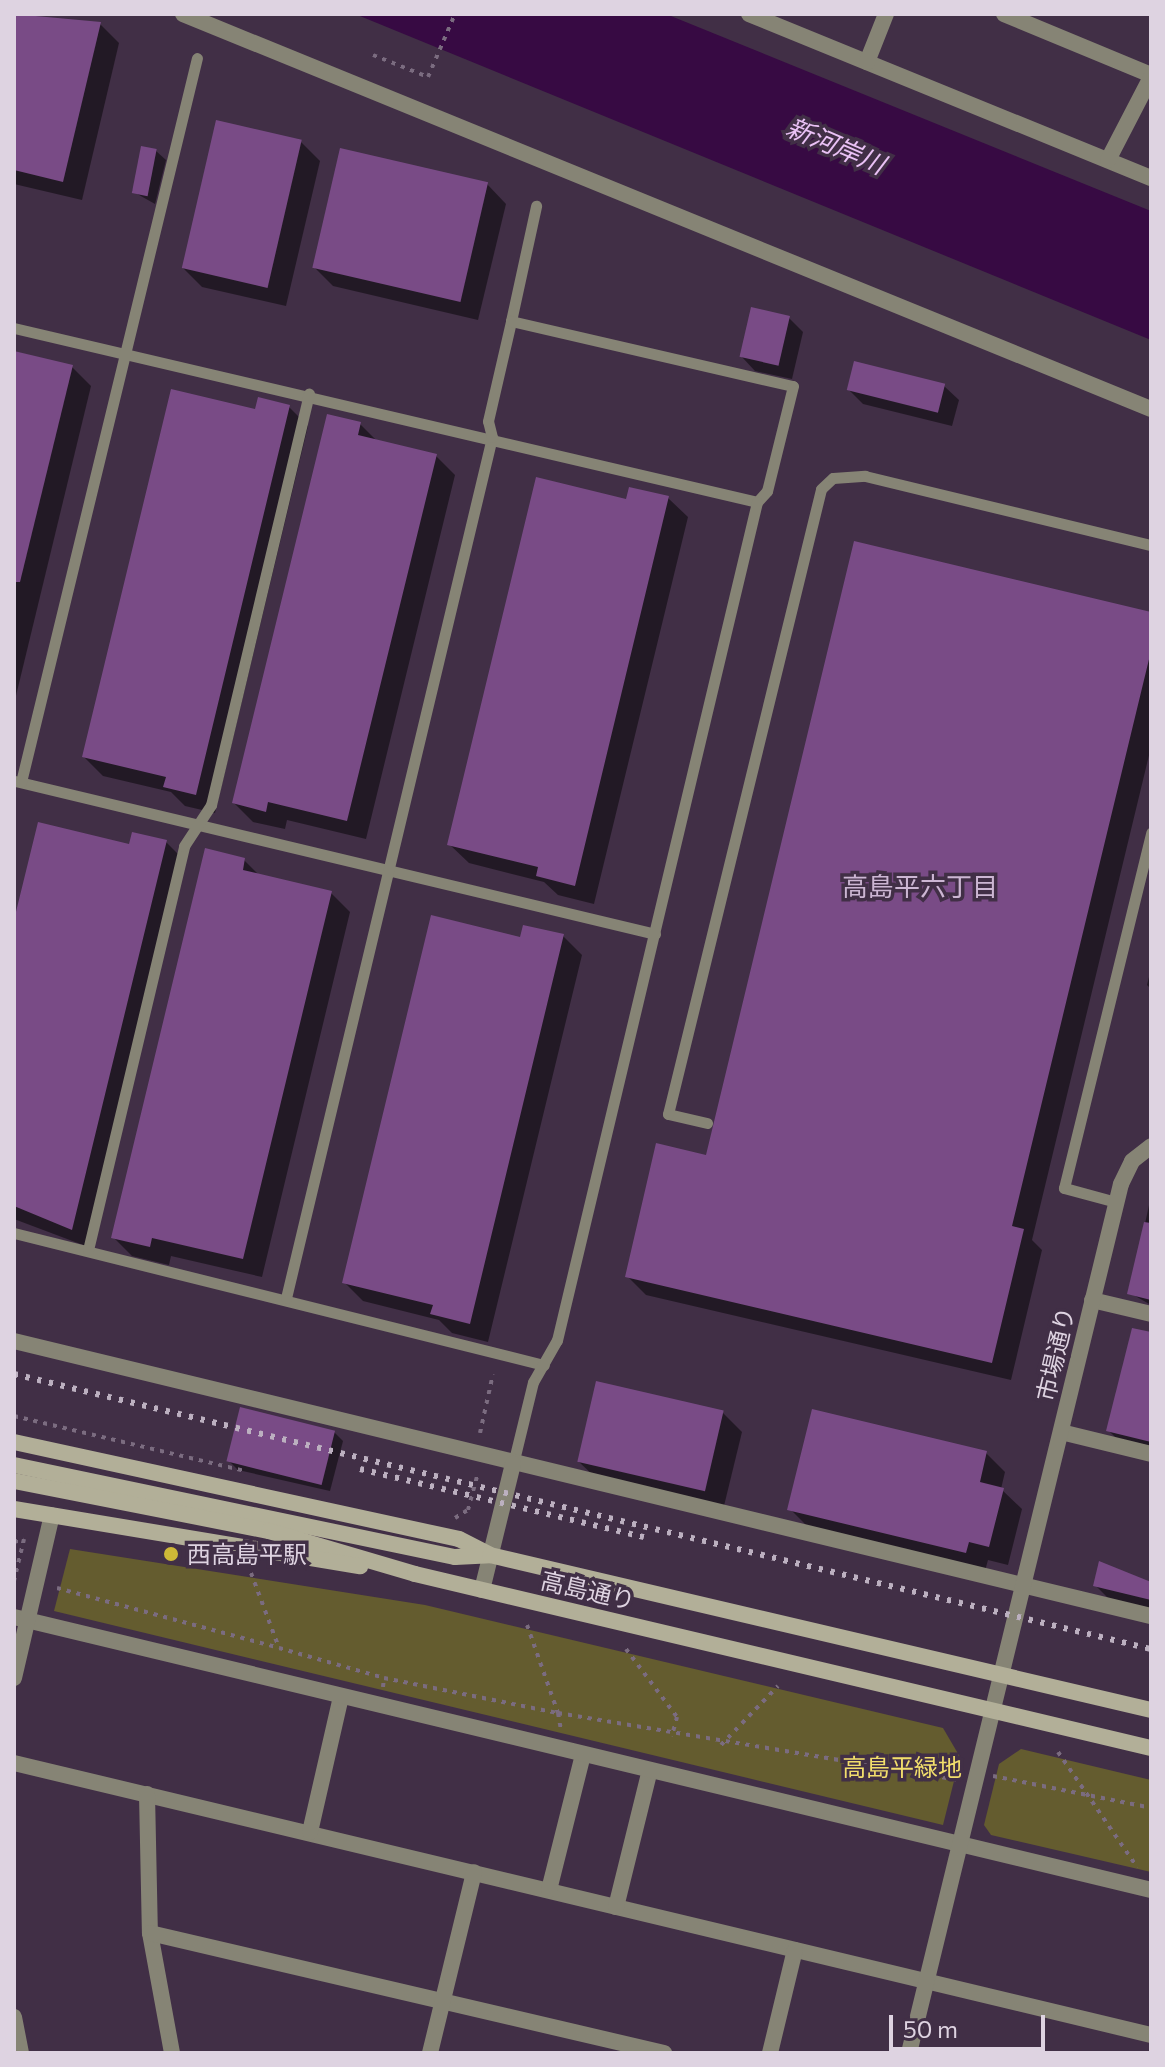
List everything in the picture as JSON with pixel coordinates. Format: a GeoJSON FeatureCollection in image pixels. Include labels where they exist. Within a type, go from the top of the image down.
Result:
{"type":"FeatureCollection","features":[{"type":"Feature","properties":{"kind":"main road"},"geometry":{"type":"LineString","coordinates":[[14,1442],[459,1539],[490,1555]]}},
{"type":"Feature","properties":{"kind":"main road","name":"高島通り"},"geometry":{"type":"LineString","coordinates":[[14,1465],[455,1557],[490,1555],[1151,1710]]}},
{"type":"Feature","properties":{"kind":"main road","name":"高島通り"},"geometry":{"type":"LineString","coordinates":[[14,1481],[269,1531],[415,1574],[1151,1748]]}},
{"type":"Feature","properties":{"kind":"main road"},"geometry":{"type":"LineString","coordinates":[[14,1509],[415,1574]]}},
{"type":"Feature","properties":{"kind":"street"},"geometry":{"type":"LineString","coordinates":[[183,14],[1151,409]]}},
{"type":"Feature","properties":{"kind":"street"},"geometry":{"type":"LineString","coordinates":[[749,14],[1151,178]]}},
{"type":"Feature","properties":{"kind":"street"},"geometry":{"type":"LineString","coordinates":[[867,62],[886,14]]}},
{"type":"Feature","properties":{"kind":"street"},"geometry":{"type":"LineString","coordinates":[[1004,14],[1045,22],[1151,76],[1108,160]]}},
{"type":"Feature","properties":{"kind":"street","name":"市場通り"},"geometry":{"type":"LineString","coordinates":[[909,2053],[1116,1202],[1132,1161],[1151,1146]]}},
{"type":"Feature","properties":{"kind":"street"},"geometry":{"type":"LineString","coordinates":[[1092,1300],[1151,1314]]}},
{"type":"Feature","properties":{"kind":"street"},"geometry":{"type":"LineString","coordinates":[[14,1341],[1151,1616]]}},
{"type":"Feature","properties":{"kind":"street"},"geometry":{"type":"LineString","coordinates":[[1061,1432],[1151,1454]]}},
{"type":"Feature","properties":{"kind":"street"},"geometry":{"type":"LineString","coordinates":[[482,1590],[513,1464]]}},
{"type":"Feature","properties":{"kind":"street"},"geometry":{"type":"LineString","coordinates":[[14,1678],[20,1618],[52,1515]]}},
{"type":"Feature","properties":{"kind":"street"},"geometry":{"type":"LineString","coordinates":[[20,1618],[1150,1890]]}},
{"type":"Feature","properties":{"kind":"street"},"geometry":{"type":"LineString","coordinates":[[310,1832],[341,1697]]}},
{"type":"Feature","properties":{"kind":"street"},"geometry":{"type":"LineString","coordinates":[[549,1890],[583,1755]]}},
{"type":"Feature","properties":{"kind":"street"},"geometry":{"type":"LineString","coordinates":[[14,1763],[1151,2035]]}},
{"type":"Feature","properties":{"kind":"street"},"geometry":{"type":"LineString","coordinates":[[616,1907],[650,1770]]}},
{"type":"Feature","properties":{"kind":"street"},"geometry":{"type":"LineString","coordinates":[[147,1794],[150,1933],[172,2053]]}},
{"type":"Feature","properties":{"kind":"street"},"geometry":{"type":"LineString","coordinates":[[430,2053],[474,1872]]}},
{"type":"Feature","properties":{"kind":"street"},"geometry":{"type":"LineString","coordinates":[[150,1933],[664,2053]]}},
{"type":"Feature","properties":{"kind":"street"},"geometry":{"type":"LineString","coordinates":[[770,2053],[795,1950]]}},
{"type":"Feature","properties":{"kind":"street"},"geometry":{"type":"LineString","coordinates":[[14,2017],[21,2053]]}},
{"type":"Feature","properties":{"kind":"lane"},"geometry":{"type":"LineString","coordinates":[[197,58],[127,355],[18,782],[655,934]]}},
{"type":"Feature","properties":{"kind":"lane"},"geometry":{"type":"LineString","coordinates":[[286,1298],[492,437],[488,421],[536,206]]}},
{"type":"Feature","properties":{"kind":"lane"},"geometry":{"type":"LineString","coordinates":[[511,321],[793,386],[767,491],[757,502],[557,1340],[544,1365],[513,1464]]}},
{"type":"Feature","properties":{"kind":"lane"},"geometry":{"type":"LineString","coordinates":[[14,328],[309,394],[757,502]]}},
{"type":"Feature","properties":{"kind":"lane"},"geometry":{"type":"LineString","coordinates":[[88,1250],[184,846],[211,805],[309,394]]}},
{"type":"Feature","properties":{"kind":"lane"},"geometry":{"type":"LineString","coordinates":[[707,1123],[668,1114],[821,489],[833,478],[865,476],[1151,545]]}},
{"type":"Feature","properties":{"kind":"lane"},"geometry":{"type":"LineString","coordinates":[[1116,1202],[1064,1188],[1151,833]]}},
{"type":"Feature","properties":{"kind":"lane"},"geometry":{"type":"LineString","coordinates":[[14,1233],[286,1298],[544,1365]]}},
{"type":"Feature","properties":{"kind":"path"},"geometry":{"type":"LineString","coordinates":[[373,55],[428,77],[455,14]]}},
{"type":"Feature","properties":{"kind":"path"},"geometry":{"type":"LineString","coordinates":[[480,1433],[493,1374]]}},
{"type":"Feature","properties":{"kind":"path"},"geometry":{"type":"LineString","coordinates":[[14,1416],[37,1424],[257,1474]]}},
{"type":"Feature","properties":{"kind":"path"},"geometry":{"type":"LineString","coordinates":[[440,1518],[452,1521],[468,1510],[478,1473]]}},
{"type":"Feature","properties":{"kind":"path"},"geometry":{"type":"LineString","coordinates":[[14,1534],[24,1539]]}},
{"type":"Feature","properties":{"kind":"path"},"geometry":{"type":"LineString","coordinates":[[14,1542],[24,1539]]}},
{"type":"Feature","properties":{"kind":"path"},"geometry":{"type":"LineString","coordinates":[[14,1581],[24,1539]]}},
{"type":"Feature","properties":{"kind":"path"},"geometry":{"type":"LineString","coordinates":[[251,1573],[279,1648]]}},
{"type":"Feature","properties":{"kind":"path"},"geometry":{"type":"LineString","coordinates":[[57,1588],[384,1678],[721,1745],[961,1780]]}},
{"type":"Feature","properties":{"kind":"path"},"geometry":{"type":"LineString","coordinates":[[527,1625],[558,1713],[562,1736]]}},
{"type":"Feature","properties":{"kind":"path"},"geometry":{"type":"LineString","coordinates":[[626,1649],[677,1717],[672,1736]]}},
{"type":"Feature","properties":{"kind":"path"},"geometry":{"type":"LineString","coordinates":[[382,1692],[384,1678]]}},
{"type":"Feature","properties":{"kind":"path"},"geometry":{"type":"LineString","coordinates":[[721,1745],[778,1686]]}},
{"type":"Feature","properties":{"kind":"path"},"geometry":{"type":"LineString","coordinates":[[1058,1752],[1080,1791],[1150,1890]]}},
{"type":"Feature","properties":{"kind":"path"},"geometry":{"type":"LineString","coordinates":[[993,1776],[1080,1791],[1151,1808]]}},
{"type":"Feature","properties":{"kind":"green space","name":"高島平緑地"},"geometry":{"type":"Polygon","coordinates":[[[70,1549],[425,1605],[943,1728],[960,1757],[943,1825],[54,1611],[70,1549]]]}},
{"type":"Feature","properties":{"kind":"green space","name":"高島平緑地"},"geometry":{"type":"Polygon","coordinates":[[[1021,1749],[1151,1780],[1151,1872],[991,1835],[984,1825],[999,1764],[1021,1749]]]}},
{"type":"Feature","properties":{"kind":"water","name":"新河岸川"},"geometry":{"type":"Polygon","coordinates":[[[355,14],[666,14],[1151,211],[1151,340],[355,14]]]}},
{"type":"Feature","properties":{"kind":"building"},"geometry":{"type":"Polygon","coordinates":[[[14,14],[101,22],[63,182],[14,170],[14,14]]]}},
{"type":"Feature","properties":{"kind":"building"},"geometry":{"type":"Polygon","coordinates":[[[216,120],[302,140],[268,288],[182,268],[216,120]]]}},
{"type":"Feature","properties":{"kind":"building"},"geometry":{"type":"Polygon","coordinates":[[[141,146],[157,149],[148,196],[132,193],[141,146]]]}},
{"type":"Feature","properties":{"kind":"building"},"geometry":{"type":"Polygon","coordinates":[[[340,148],[488,182],[460,302],[312,268],[340,148]]]}},
{"type":"Feature","properties":{"kind":"building"},"geometry":{"type":"Polygon","coordinates":[[[751,307],[790,316],[779,366],[740,357],[751,307]]]}},
{"type":"Feature","properties":{"kind":"building"},"geometry":{"type":"Polygon","coordinates":[[[14,351],[73,365],[20,582],[14,582],[14,351]]]}},
{"type":"Feature","properties":{"kind":"building"},"geometry":{"type":"Polygon","coordinates":[[[854,361],[945,384],[938,413],[847,390],[854,361]]]}},
{"type":"Feature","properties":{"kind":"building"},"geometry":{"type":"Polygon","coordinates":[[[171,389],[255,409],[258,397],[290,405],[196,795],[163,787],[166,777],[82,757],[171,389]]]}},
{"type":"Feature","properties":{"kind":"building"},"geometry":{"type":"Polygon","coordinates":[[[327,414],[361,422],[358,435],[437,454],[347,821],[268,802],[266,812],[232,803],[327,414]]]}},
{"type":"Feature","properties":{"kind":"building"},"geometry":{"type":"Polygon","coordinates":[[[536,477],[626,499],[629,487],[669,496],[575,886],[536,876],[538,867],[447,845],[536,477]]]}},
{"type":"Feature","properties":{"kind":"building"},"geometry":{"type":"Polygon","coordinates":[[[854,541],[1151,612],[1151,651],[1012,1226],[1024,1229],[992,1363],[625,1277],[656,1143],[706,1155],[854,541]]]}},
{"type":"Feature","properties":{"kind":"building"},"geometry":{"type":"Polygon","coordinates":[[[38,822],[129,844],[132,832],[167,840],[72,1230],[14,1206],[14,920],[38,822]]]}},
{"type":"Feature","properties":{"kind":"building"},"geometry":{"type":"Polygon","coordinates":[[[205,848],[245,858],[243,870],[332,891],[243,1259],[152,1238],[150,1247],[111,1238],[205,848]]]}},
{"type":"Feature","properties":{"kind":"building"},"geometry":{"type":"Polygon","coordinates":[[[431,915],[520,937],[523,925],[564,934],[470,1324],[430,1314],[433,1305],[342,1283],[431,915]]]}},
{"type":"Feature","properties":{"kind":"building"},"geometry":{"type":"Polygon","coordinates":[[[1144,1222],[1151,1223],[1151,1300],[1127,1294],[1144,1222]]]}},
{"type":"Feature","properties":{"kind":"building"},"geometry":{"type":"Polygon","coordinates":[[[1132,1328],[1151,1332],[1151,1442],[1106,1431],[1132,1328]]]}},
{"type":"Feature","properties":{"kind":"building"},"geometry":{"type":"Polygon","coordinates":[[[596,1381],[724,1410],[705,1491],[577,1462],[596,1381]]]}},
{"type":"Feature","properties":{"kind":"building"},"geometry":{"type":"Polygon","coordinates":[[[240,1407],[335,1431],[322,1485],[226,1461],[240,1407]]]}},
{"type":"Feature","properties":{"kind":"building"},"geometry":{"type":"Polygon","coordinates":[[[812,1409],[987,1451],[980,1482],[1004,1488],[989,1547],[969,1542],[966,1553],[787,1510],[812,1409]]]}},
{"type":"Feature","properties":{"kind":"building"},"geometry":{"type":"Polygon","coordinates":[[[1099,1561],[1151,1582],[1151,1600],[1093,1586],[1099,1561]]]}},
{"type":"Feature","properties":{"kind":"railway"},"geometry":{"type":"LineString","coordinates":[[14,1374],[1151,1649]]}},
{"type":"Feature","properties":{"kind":"railway"},"geometry":{"type":"LineString","coordinates":[[360,1469],[644,1537]]}},
{"type":"Feature","properties":{"kind":"place","name":"西高島平駅"},"geometry":{"type":"Point","coordinates":[171,1554]}},
{"type":"Feature","properties":{"kind":"district","name":"高島平六丁目"},"geometry":{"type":"Point","coordinates":[920,886]}}]}
